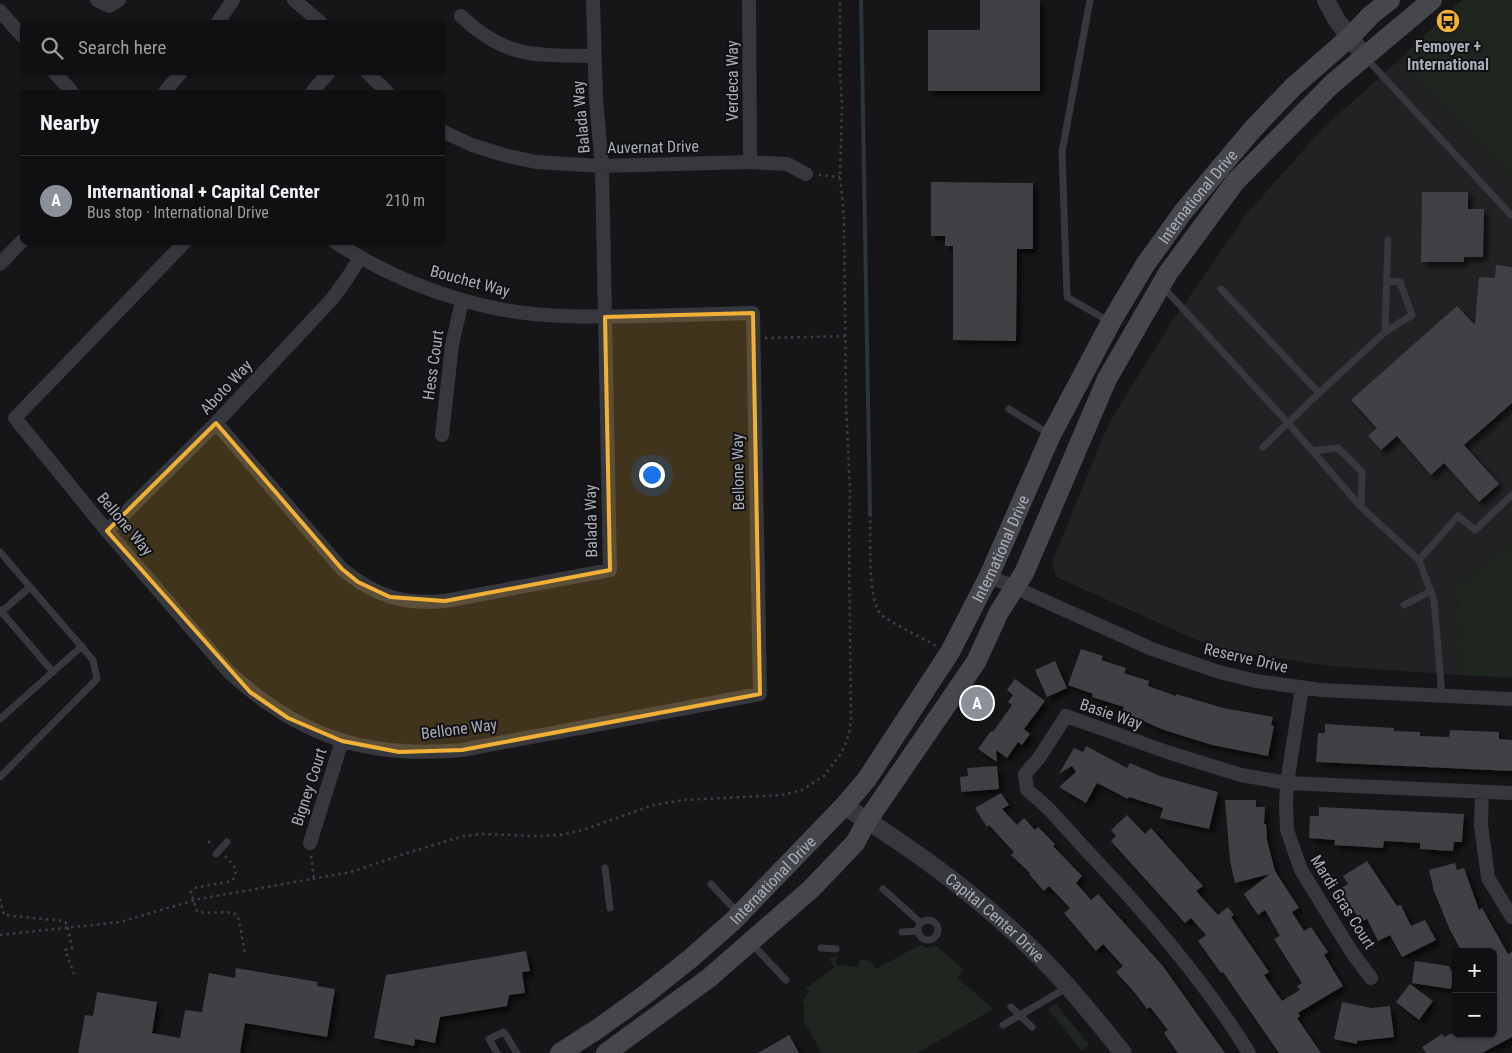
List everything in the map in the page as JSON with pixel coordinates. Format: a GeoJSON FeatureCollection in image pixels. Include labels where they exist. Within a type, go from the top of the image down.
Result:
{"type":"FeatureCollection","features":[{"type":"Feature","properties":{"kind":"main road","name":"International Drive"},"geometry":{"type":"LineString","coordinates":[[560,1053],[638,1000],[739,915],[844,806],[867,779],[950,652],[989,576],[1051,435],[1111,322],[1159,244],[1217,170],[1252,130],[1293,87],[1371,15],[1390,0]]}},
{"type":"Feature","properties":{"kind":"main road","name":"International Drive"},"geometry":{"type":"LineString","coordinates":[[606,1053],[709,978],[818,883],[855,843],[867,820],[976,662],[1000,612],[1024,573],[1107,379],[1168,273],[1235,182],[1332,84],[1432,0]]}},
{"type":"Feature","properties":{"kind":"main road"},"geometry":{"type":"LineString","coordinates":[[584,1053],[659,1002],[690,958]]}},
{"type":"Feature","properties":{"kind":"street"},"geometry":{"type":"LineString","coordinates":[[97,0],[109,6],[119,0]]}},
{"type":"Feature","properties":{"kind":"street"},"geometry":{"type":"LineString","coordinates":[[219,20],[233,0]]}},
{"type":"Feature","properties":{"kind":"street"},"geometry":{"type":"LineString","coordinates":[[294,0],[318,20]]}},
{"type":"Feature","properties":{"kind":"street","name":"Balada Way"},"geometry":{"type":"LineString","coordinates":[[216,423],[342,569],[358,582],[390,598],[410,602],[445,601],[610,570],[602,166],[596,100],[593,0]]}},
{"type":"Feature","properties":{"kind":"street","name":"Verdeca Way"},"geometry":{"type":"LineString","coordinates":[[749,0],[750,162]]}},
{"type":"Feature","properties":{"kind":"street"},"geometry":{"type":"LineString","coordinates":[[1326,0],[1336,19],[1364,56]]}},
{"type":"Feature","properties":{"kind":"street"},"geometry":{"type":"LineString","coordinates":[[0,11],[20,34]]}},
{"type":"Feature","properties":{"kind":"street"},"geometry":{"type":"LineString","coordinates":[[461,16],[488,39],[506,48],[541,56],[594,56]]}},
{"type":"Feature","properties":{"kind":"street"},"geometry":{"type":"LineString","coordinates":[[57,75],[70,90]]}},
{"type":"Feature","properties":{"kind":"street"},"geometry":{"type":"LineString","coordinates":[[167,90],[179,75]]}},
{"type":"Feature","properties":{"kind":"street"},"geometry":{"type":"LineString","coordinates":[[314,90],[326,75]]}},
{"type":"Feature","properties":{"kind":"street"},"geometry":{"type":"LineString","coordinates":[[370,75],[385,90]]}},
{"type":"Feature","properties":{"kind":"street","name":"Auvernat Drive"},"geometry":{"type":"LineString","coordinates":[[445,132],[472,145],[536,162],[602,166],[750,162],[787,164],[806,174]]}},
{"type":"Feature","properties":{"kind":"street"},"geometry":{"type":"LineString","coordinates":[[0,264],[20,243]]}},
{"type":"Feature","properties":{"kind":"street","name":"Bellone Way"},"geometry":{"type":"LineString","coordinates":[[182,245],[15,418],[107,531],[228,671],[250,692],[288,718],[308,728],[342,741],[375,749],[430,753],[462,750],[760,694],[753,313],[605,317]]}},
{"type":"Feature","properties":{"kind":"street","name":"Bouchet Way"},"geometry":{"type":"LineString","coordinates":[[340,245],[360,258],[396,276],[433,292],[462,300],[529,314],[605,317]]}},
{"type":"Feature","properties":{"kind":"street","name":"Aboto Way"},"geometry":{"type":"LineString","coordinates":[[107,531],[216,423],[332,299],[360,258]]}},
{"type":"Feature","properties":{"kind":"street","name":"Hess Court"},"geometry":{"type":"LineString","coordinates":[[442,435],[452,345],[462,300]]}},
{"type":"Feature","properties":{"kind":"street","name":"Reserve Drive"},"geometry":{"type":"LineString","coordinates":[[989,576],[1152,649],[1219,672],[1256,681],[1321,690],[1512,700]]}},
{"type":"Feature","properties":{"kind":"street","name":"Mardi Gras Court"},"geometry":{"type":"LineString","coordinates":[[1302,688],[1287,783],[1287,830],[1301,870],[1351,951],[1371,978]]}},
{"type":"Feature","properties":{"kind":"street","name":"Basie Way"},"geometry":{"type":"LineString","coordinates":[[1250,1053],[1235,1029],[1198,979],[1132,899],[1046,805],[1027,790],[1026,774],[1039,758],[1066,716],[1170,753],[1242,774],[1287,783],[1512,793]]}},
{"type":"Feature","properties":{"kind":"street","name":"Bigney Court"},"geometry":{"type":"LineString","coordinates":[[310,843],[342,741]]}},
{"type":"Feature","properties":{"kind":"street"},"geometry":{"type":"LineString","coordinates":[[1482,792],[1481,825],[1488,878],[1512,917]]}},
{"type":"Feature","properties":{"kind":"street","name":"Capital Center Drive"},"geometry":{"type":"LineString","coordinates":[[844,806],[922,857],[990,911],[1068,987],[1123,1053]]}},
{"type":"Feature","properties":{"kind":"lane"},"geometry":{"type":"LineString","coordinates":[[1090,0],[1062,152],[1067,297],[1111,322]]}},
{"type":"Feature","properties":{"kind":"lane"},"geometry":{"type":"LineString","coordinates":[[1364,56],[1512,215]]}},
{"type":"Feature","properties":{"kind":"lane"},"geometry":{"type":"LineString","coordinates":[[1386,332],[1388,240]]}},
{"type":"Feature","properties":{"kind":"lane"},"geometry":{"type":"LineString","coordinates":[[1263,446],[1386,332],[1412,315],[1400,282],[1387,281]]}},
{"type":"Feature","properties":{"kind":"lane"},"geometry":{"type":"LineString","coordinates":[[1161,285],[1288,423],[1361,507],[1419,560],[1434,600],[1442,696]]}},
{"type":"Feature","properties":{"kind":"lane"},"geometry":{"type":"LineString","coordinates":[[1221,288],[1319,393]]}},
{"type":"Feature","properties":{"kind":"lane"},"geometry":{"type":"LineString","coordinates":[[1009,409],[1051,435]]}},
{"type":"Feature","properties":{"kind":"lane"},"geometry":{"type":"LineString","coordinates":[[1312,451],[1338,448],[1362,472],[1361,507]]}},
{"type":"Feature","properties":{"kind":"lane"},"geometry":{"type":"LineString","coordinates":[[1419,560],[1458,516],[1475,530],[1512,495]]}},
{"type":"Feature","properties":{"kind":"lane"},"geometry":{"type":"LineString","coordinates":[[0,552],[94,660],[97,679],[0,777]]}},
{"type":"Feature","properties":{"kind":"lane"},"geometry":{"type":"LineString","coordinates":[[30,587],[0,611],[53,672]]}},
{"type":"Feature","properties":{"kind":"lane"},"geometry":{"type":"LineString","coordinates":[[1404,605],[1431,591]]}},
{"type":"Feature","properties":{"kind":"lane"},"geometry":{"type":"LineString","coordinates":[[0,719],[82,646]]}},
{"type":"Feature","properties":{"kind":"lane"},"geometry":{"type":"LineString","coordinates":[[217,853],[226,842]]}},
{"type":"Feature","properties":{"kind":"lane"},"geometry":{"type":"LineString","coordinates":[[605,868],[610,908]]}},
{"type":"Feature","properties":{"kind":"lane"},"geometry":{"type":"LineString","coordinates":[[712,884],[739,915]]}},
{"type":"Feature","properties":{"kind":"lane"},"geometry":{"type":"LineString","coordinates":[[883,889],[921,923]]}},
{"type":"Feature","properties":{"kind":"lane"},"geometry":{"type":"LineString","coordinates":[[928,920],[938,926],[938,934],[932,940],[924,940],[919,935],[918,931],[921,923],[928,920]]}},
{"type":"Feature","properties":{"kind":"lane"},"geometry":{"type":"LineString","coordinates":[[902,932],[918,931]]}},
{"type":"Feature","properties":{"kind":"lane"},"geometry":{"type":"LineString","coordinates":[[750,942],[786,980]]}},
{"type":"Feature","properties":{"kind":"lane"},"geometry":{"type":"LineString","coordinates":[[821,948],[836,950]]}},
{"type":"Feature","properties":{"kind":"lane"},"geometry":{"type":"LineString","coordinates":[[1003,1025],[1068,987]]}},
{"type":"Feature","properties":{"kind":"lane"},"geometry":{"type":"LineString","coordinates":[[1011,1007],[1032,1027]]}},
{"type":"Feature","properties":{"kind":"lane"},"geometry":{"type":"LineString","coordinates":[[497,1053],[489,1039],[504,1032],[517,1053]]}},
{"type":"Feature","properties":{"kind":"path"},"geometry":{"type":"LineString","coordinates":[[0,935],[120,922],[244,890],[351,872],[458,838],[483,834],[560,835],[583,830],[653,806],[684,800],[782,796],[802,790],[824,776],[842,752],[849,734],[851,720],[848,548],[850,489],[846,405],[844,216],[840,177],[842,104],[840,0]]}},
{"type":"Feature","properties":{"kind":"path"},"geometry":{"type":"LineString","coordinates":[[806,174],[840,177]]}},
{"type":"Feature","properties":{"kind":"path"},"geometry":{"type":"LineString","coordinates":[[753,338],[846,336]]}},
{"type":"Feature","properties":{"kind":"path"},"geometry":{"type":"LineString","coordinates":[[870,514],[872,581],[874,602],[877,608],[887,618],[938,646]]}},
{"type":"Feature","properties":{"kind":"path"},"geometry":{"type":"LineString","coordinates":[[208,841],[217,853],[234,865],[235,877],[232,882],[194,888],[191,892],[193,902],[197,911],[202,913],[231,912],[238,916],[245,954]]}},
{"type":"Feature","properties":{"kind":"path"},"geometry":{"type":"LineString","coordinates":[[310,843],[314,879]]}},
{"type":"Feature","properties":{"kind":"path"},"geometry":{"type":"LineString","coordinates":[[0,899],[4,915],[64,921],[68,929],[72,948],[65,950],[74,974]]}},
{"type":"Feature","properties":{"kind":"highlighted area"},"geometry":{"type":"Polygon","coordinates":[[[753,313],[760,694],[462,750],[399,752],[342,741],[288,718],[250,692],[107,531],[216,423],[342,569],[358,582],[390,597],[445,601],[610,570],[605,317],[753,313]]]}},
{"type":"Feature","properties":{"kind":"shaded area"},"geometry":{"type":"Polygon","coordinates":[[[1463,0],[1512,0],[1512,179],[1400,59],[1463,0]]]}},
{"type":"Feature","properties":{"kind":"shaded area"},"geometry":{"type":"Polygon","coordinates":[[[1400,59],[1512,179],[1512,544],[1457,586],[1460,675],[1329,666],[1217,649],[1056,577],[1052,562],[1109,423],[1169,326],[1246,215],[1322,129],[1400,59]]]}},
{"type":"Feature","properties":{"kind":"shaded area"},"geometry":{"type":"Polygon","coordinates":[[[1512,544],[1512,678],[1460,675],[1457,586],[1512,544]]]}},
{"type":"Feature","properties":{"kind":"shaded area"},"geometry":{"type":"Polygon","coordinates":[[[920,945],[928,948],[936,946],[963,969],[958,978],[993,1009],[918,1053],[822,1053],[804,1021],[804,1004],[802,1002],[809,991],[805,989],[834,967],[829,958],[836,956],[836,965],[858,967],[860,959],[871,961],[876,969],[920,945]]]}},
{"type":"Feature","properties":{"kind":"shaded area"},"geometry":{"type":"Polygon","coordinates":[[[1056,1004],[1089,1045],[1082,1051],[1048,1009],[1056,1004]]]}},
{"type":"Feature","properties":{"kind":"building"},"geometry":{"type":"Polygon","coordinates":[[[980,0],[1040,0],[1040,91],[928,91],[928,30],[980,30],[980,0]]]}},
{"type":"Feature","properties":{"kind":"building"},"geometry":{"type":"Polygon","coordinates":[[[931,182],[1033,183],[1033,249],[1017,249],[1016,341],[953,340],[953,246],[945,246],[945,236],[931,236],[931,182]]]}},
{"type":"Feature","properties":{"kind":"building"},"geometry":{"type":"Polygon","coordinates":[[[1422,192],[1468,192],[1468,209],[1484,209],[1483,257],[1464,257],[1464,262],[1421,262],[1422,192]]]}},
{"type":"Feature","properties":{"kind":"building"},"geometry":{"type":"Polygon","coordinates":[[[1496,265],[1512,267],[1512,403],[1464,445],[1499,484],[1479,502],[1444,463],[1431,475],[1397,436],[1381,450],[1368,436],[1377,428],[1351,400],[1457,306],[1475,325],[1479,277],[1495,278],[1496,265]]]}},
{"type":"Feature","properties":{"kind":"building"},"geometry":{"type":"Polygon","coordinates":[[[1081,649],[1103,656],[1101,660],[1126,668],[1124,673],[1149,681],[1148,686],[1176,696],[1176,694],[1223,708],[1273,717],[1271,725],[1274,726],[1268,756],[1212,745],[1164,730],[1122,712],[1124,707],[1092,697],[1093,694],[1068,685],[1081,649]]]}},
{"type":"Feature","properties":{"kind":"building"},"geometry":{"type":"Polygon","coordinates":[[[1055,661],[1067,688],[1047,697],[1035,670],[1055,661]]]}},
{"type":"Feature","properties":{"kind":"building"},"geometry":{"type":"Polygon","coordinates":[[[1015,679],[1045,701],[1024,729],[1030,734],[1022,745],[1018,742],[1007,758],[996,750],[997,762],[978,749],[1012,705],[1008,702],[1013,695],[1007,690],[1015,679]]]}},
{"type":"Feature","properties":{"kind":"building"},"geometry":{"type":"Polygon","coordinates":[[[1325,724],[1394,728],[1394,731],[1420,732],[1420,736],[1449,737],[1450,730],[1499,732],[1499,739],[1512,740],[1512,771],[1316,762],[1318,733],[1325,733],[1325,724]]]}},
{"type":"Feature","properties":{"kind":"building"},"geometry":{"type":"Polygon","coordinates":[[[1086,746],[1127,768],[1130,763],[1160,776],[1218,792],[1209,829],[1160,818],[1163,808],[1129,797],[1128,799],[1097,783],[1086,803],[1059,787],[1076,772],[1072,766],[1059,774],[1074,748],[1083,752],[1086,746]]]}},
{"type":"Feature","properties":{"kind":"building"},"geometry":{"type":"Polygon","coordinates":[[[997,766],[999,789],[961,792],[960,777],[968,776],[967,768],[997,766]]]}},
{"type":"Feature","properties":{"kind":"building"},"geometry":{"type":"Polygon","coordinates":[[[1001,793],[1009,805],[1002,809],[1017,825],[1024,818],[1035,830],[1038,827],[1055,844],[1053,846],[1082,876],[1076,883],[1091,900],[1098,894],[1162,965],[1225,1053],[1178,1053],[1164,1033],[1168,1030],[1150,1007],[1147,1009],[1116,972],[1123,966],[1103,944],[1096,951],[1064,913],[1070,908],[1049,886],[1044,891],[1030,873],[1011,855],[1014,852],[989,825],[987,827],[975,808],[1001,793]]]}},
{"type":"Feature","properties":{"kind":"building"},"geometry":{"type":"Polygon","coordinates":[[[1225,800],[1256,800],[1256,807],[1265,807],[1264,824],[1266,824],[1267,840],[1275,871],[1299,908],[1292,912],[1304,931],[1311,927],[1328,952],[1324,955],[1343,986],[1298,1013],[1300,1016],[1297,1018],[1321,1053],[1279,1053],[1223,972],[1221,973],[1198,941],[1206,935],[1191,918],[1185,923],[1111,841],[1116,836],[1111,830],[1127,815],[1145,834],[1151,828],[1203,886],[1196,891],[1218,915],[1228,907],[1234,915],[1231,917],[1269,972],[1264,975],[1282,1001],[1300,990],[1297,986],[1302,983],[1274,939],[1280,936],[1265,910],[1258,915],[1244,894],[1270,874],[1235,883],[1230,860],[1225,800]]]}},
{"type":"Feature","properties":{"kind":"building"},"geometry":{"type":"Polygon","coordinates":[[[1319,807],[1464,814],[1462,842],[1454,842],[1453,851],[1420,849],[1420,843],[1384,841],[1383,848],[1334,845],[1335,840],[1309,838],[1310,816],[1319,816],[1319,807]]]}},
{"type":"Feature","properties":{"kind":"building"},"geometry":{"type":"Polygon","coordinates":[[[1367,861],[1397,906],[1401,905],[1411,926],[1425,920],[1436,940],[1402,957],[1390,935],[1378,941],[1367,919],[1361,922],[1340,889],[1348,884],[1343,876],[1367,861]]]}},
{"type":"Feature","properties":{"kind":"building"},"geometry":{"type":"Polygon","coordinates":[[[1455,863],[1457,870],[1464,868],[1479,910],[1482,908],[1508,954],[1512,952],[1512,1037],[1482,1053],[1426,1053],[1422,1047],[1442,1034],[1444,1037],[1452,1034],[1452,1038],[1497,1038],[1497,948],[1460,948],[1450,930],[1434,891],[1429,870],[1455,863]]]}},
{"type":"Feature","properties":{"kind":"building"},"geometry":{"type":"Polygon","coordinates":[[[526,951],[530,971],[522,972],[525,993],[509,995],[507,1006],[440,1017],[435,1043],[415,1039],[414,1046],[374,1038],[386,975],[526,951]]]}},
{"type":"Feature","properties":{"kind":"building"},"geometry":{"type":"Polygon","coordinates":[[[1415,961],[1449,966],[1452,972],[1451,989],[1412,983],[1415,961]]]}},
{"type":"Feature","properties":{"kind":"building"},"geometry":{"type":"Polygon","coordinates":[[[236,968],[318,982],[317,986],[335,989],[327,1037],[245,1023],[240,1053],[78,1053],[85,1015],[93,1016],[97,992],[157,1002],[152,1033],[180,1038],[185,1010],[202,1012],[209,973],[235,978],[236,968]]]}},
{"type":"Feature","properties":{"kind":"building"},"geometry":{"type":"Polygon","coordinates":[[[1410,984],[1433,1001],[1419,1020],[1396,1002],[1410,984]]]}},
{"type":"Feature","properties":{"kind":"building"},"geometry":{"type":"Polygon","coordinates":[[[1342,1002],[1372,1008],[1390,1006],[1394,1037],[1357,1041],[1357,1044],[1334,1039],[1342,1002]]]}},
{"type":"Feature","properties":{"kind":"building"},"geometry":{"type":"Polygon","coordinates":[[[789,1035],[799,1053],[758,1053],[789,1035]]]}},
{"type":"Feature","properties":{"kind":"waterway"},"geometry":{"type":"LineString","coordinates":[[861,0],[870,514]]}},
{"type":"Feature","properties":{"kind":"place","name":"Femoyer + International"},"geometry":{"type":"Point","coordinates":[1448,21]}},
{"type":"Feature","properties":{"kind":"place","name":"Internantional + Capital Center"},"geometry":{"type":"Point","coordinates":[977,703]}}]}
